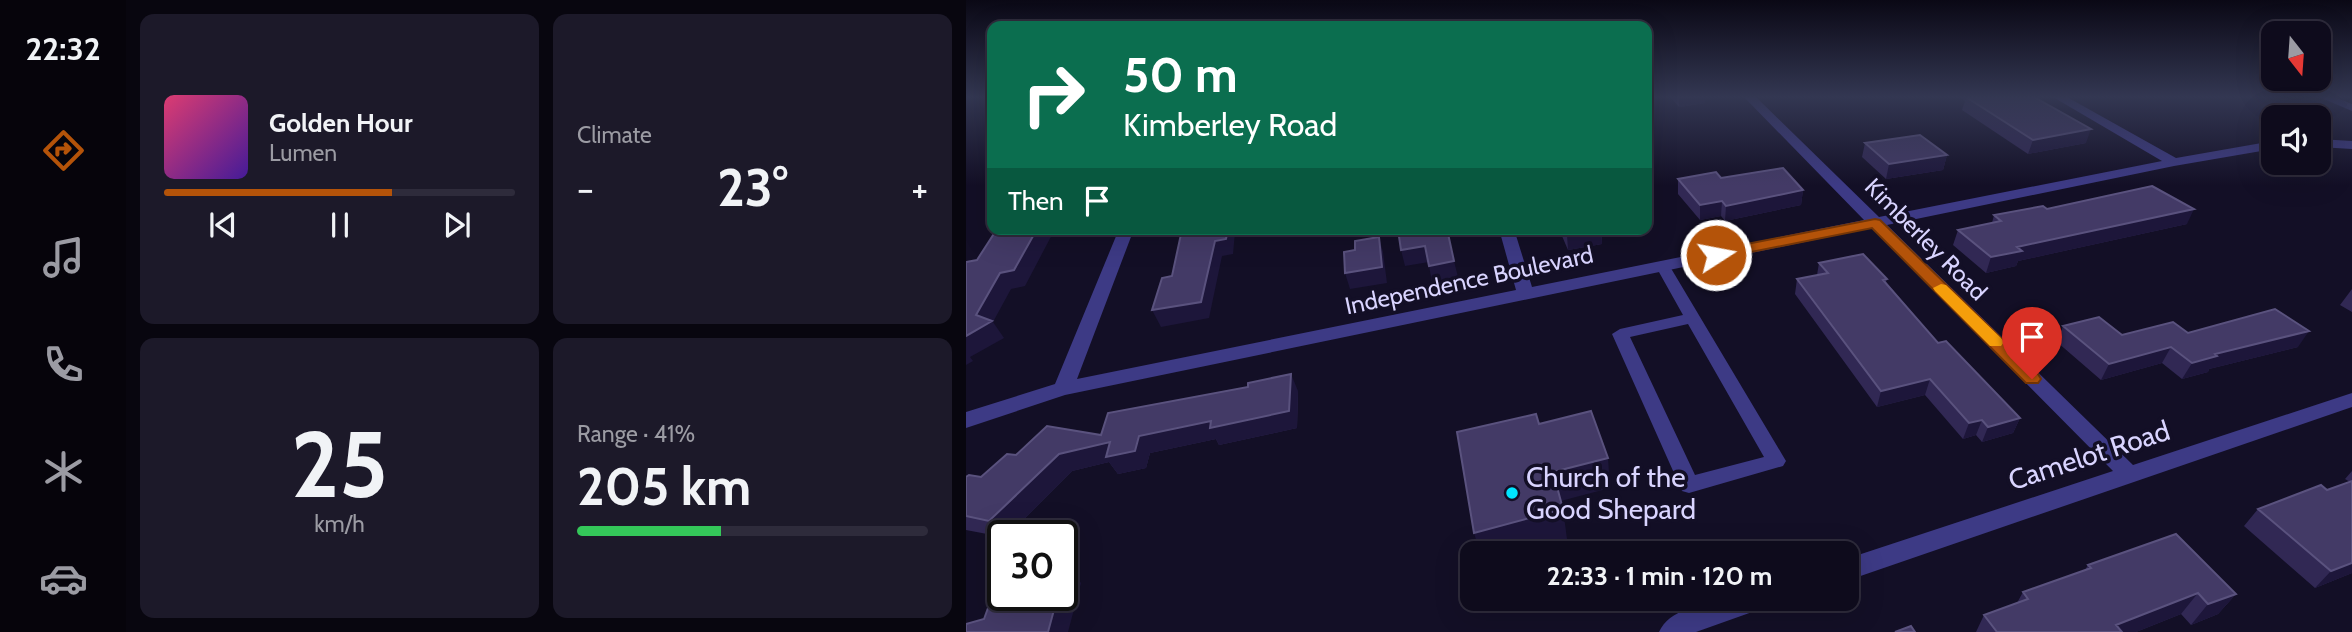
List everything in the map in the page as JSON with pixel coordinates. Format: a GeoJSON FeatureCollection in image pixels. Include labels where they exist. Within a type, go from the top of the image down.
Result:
{"type":"FeatureCollection","features":[{"type":"Feature","properties":{"kind":"street","name":"Kimberley Road"},"geometry":{"type":"LineString","coordinates":[[1778,126],[2130,475]]}},
{"type":"Feature","properties":{"kind":"street"},"geometry":{"type":"LineString","coordinates":[[2111,126],[2174,162]]}},
{"type":"Feature","properties":{"kind":"street"},"geometry":{"type":"LineString","coordinates":[[2331,144],[2352,145]]}},
{"type":"Feature","properties":{"kind":"street","name":"Independence Boulevard"},"geometry":{"type":"LineString","coordinates":[[966,420],[1063,389],[1662,265],[2174,162],[2261,147]]}},
{"type":"Feature","properties":{"kind":"street"},"geometry":{"type":"LineString","coordinates":[[1063,389],[1125,235]]}},
{"type":"Feature","properties":{"kind":"street"},"geometry":{"type":"LineString","coordinates":[[1508,235],[1525,293]]}},
{"type":"Feature","properties":{"kind":"street","name":"Camelot Road"},"geometry":{"type":"LineString","coordinates":[[1859,565],[2352,400]]}},
{"type":"Feature","properties":{"kind":"street"},"geometry":{"type":"LineString","coordinates":[[1676,629],[1725,611]]}},
{"type":"Feature","properties":{"kind":"lane"},"geometry":{"type":"LineString","coordinates":[[1662,265],[1693,318],[1776,461],[1689,485],[1620,334],[1693,318]]}},
{"type":"Feature","properties":{"kind":"building"},"geometry":{"type":"Polygon","coordinates":[[[2012,126],[2087,126],[2091,129],[2033,140],[2012,126]]]}},
{"type":"Feature","properties":{"kind":"building"},"geometry":{"type":"Polygon","coordinates":[[[1920,135],[1947,155],[1889,164],[1865,143],[1920,135]]]}},
{"type":"Feature","properties":{"kind":"building"},"geometry":{"type":"Polygon","coordinates":[[[1783,168],[1803,190],[1726,206],[1722,201],[1700,205],[1678,179],[1716,172],[1721,178],[1783,168]]]}},
{"type":"Feature","properties":{"kind":"building"},"geometry":{"type":"Polygon","coordinates":[[[2152,186],[2194,209],[2017,247],[2022,251],[1991,257],[1958,230],[2001,221],[1994,215],[2043,206],[2047,209],[2152,186]]]}},
{"type":"Feature","properties":{"kind":"building"},"geometry":{"type":"Polygon","coordinates":[[[993,235],[1034,235],[1014,270],[1000,273],[976,315],[992,321],[966,336],[966,262],[977,260],[993,235]]]}},
{"type":"Feature","properties":{"kind":"building"},"geometry":{"type":"Polygon","coordinates":[[[1181,235],[1227,235],[1226,239],[1215,241],[1201,302],[1152,310],[1162,278],[1172,276],[1181,235]]]}},
{"type":"Feature","properties":{"kind":"building"},"geometry":{"type":"Polygon","coordinates":[[[1399,235],[1448,235],[1454,261],[1429,266],[1425,246],[1401,250],[1399,235]]]}},
{"type":"Feature","properties":{"kind":"building"},"geometry":{"type":"Polygon","coordinates":[[[1379,237],[1382,267],[1345,273],[1344,252],[1355,250],[1355,241],[1379,237]]]}},
{"type":"Feature","properties":{"kind":"building"},"geometry":{"type":"Polygon","coordinates":[[[1863,254],[1887,279],[1883,280],[1938,343],[1946,341],[2020,418],[1988,427],[1982,420],[1969,423],[1930,379],[1881,391],[1797,279],[1828,273],[1819,263],[1863,254]]]}},
{"type":"Feature","properties":{"kind":"building"},"geometry":{"type":"Polygon","coordinates":[[[2275,309],[2309,331],[2215,354],[2217,356],[2192,363],[2171,347],[2109,364],[2063,326],[2099,317],[2122,335],[2173,322],[2188,333],[2275,309]]]}},
{"type":"Feature","properties":{"kind":"building"},"geometry":{"type":"Polygon","coordinates":[[[1291,374],[1289,411],[1210,428],[1211,421],[1139,436],[1135,451],[1106,457],[1110,442],[1059,454],[990,520],[966,516],[966,477],[981,477],[1007,454],[1016,455],[1047,426],[1101,435],[1108,413],[1248,387],[1248,383],[1291,374]]]}},
{"type":"Feature","properties":{"kind":"building"},"geometry":{"type":"Polygon","coordinates":[[[1591,411],[1608,458],[1553,472],[1563,509],[1474,533],[1457,432],[1536,414],[1539,424],[1591,411]]]}},
{"type":"Feature","properties":{"kind":"building"},"geometry":{"type":"Polygon","coordinates":[[[2352,481],[2352,563],[2331,571],[2258,509],[2321,485],[2327,490],[2352,481]]]}},
{"type":"Feature","properties":{"kind":"building"},"geometry":{"type":"Polygon","coordinates":[[[2176,534],[2236,594],[2208,604],[2198,593],[2116,625],[2122,632],[1997,632],[1984,615],[2028,599],[2023,592],[2091,568],[2088,565],[2176,534]]]}},
{"type":"Feature","properties":{"kind":"building"},"geometry":{"type":"Polygon","coordinates":[[[987,611],[1054,611],[1048,632],[966,632],[966,624],[984,619],[987,611]]]}},
{"type":"Feature","properties":{"kind":"building"},"geometry":{"type":"Polygon","coordinates":[[[1911,626],[1915,632],[1895,632],[1911,626]]]}},
{"type":"Feature","properties":{"kind":"slow traffic"},"geometry":{"type":"LineString","coordinates":[[1941,288],[1995,342]]}},
{"type":"Feature","properties":{"kind":"place","name":"Church of the Good Shepard"},"geometry":{"type":"Point","coordinates":[1512,493]}},
{"type":"Feature","properties":{"kind":"route"},"geometry":{"type":"LineString","coordinates":[[1716,255],[1875,223],[2032,379]]}}]}
